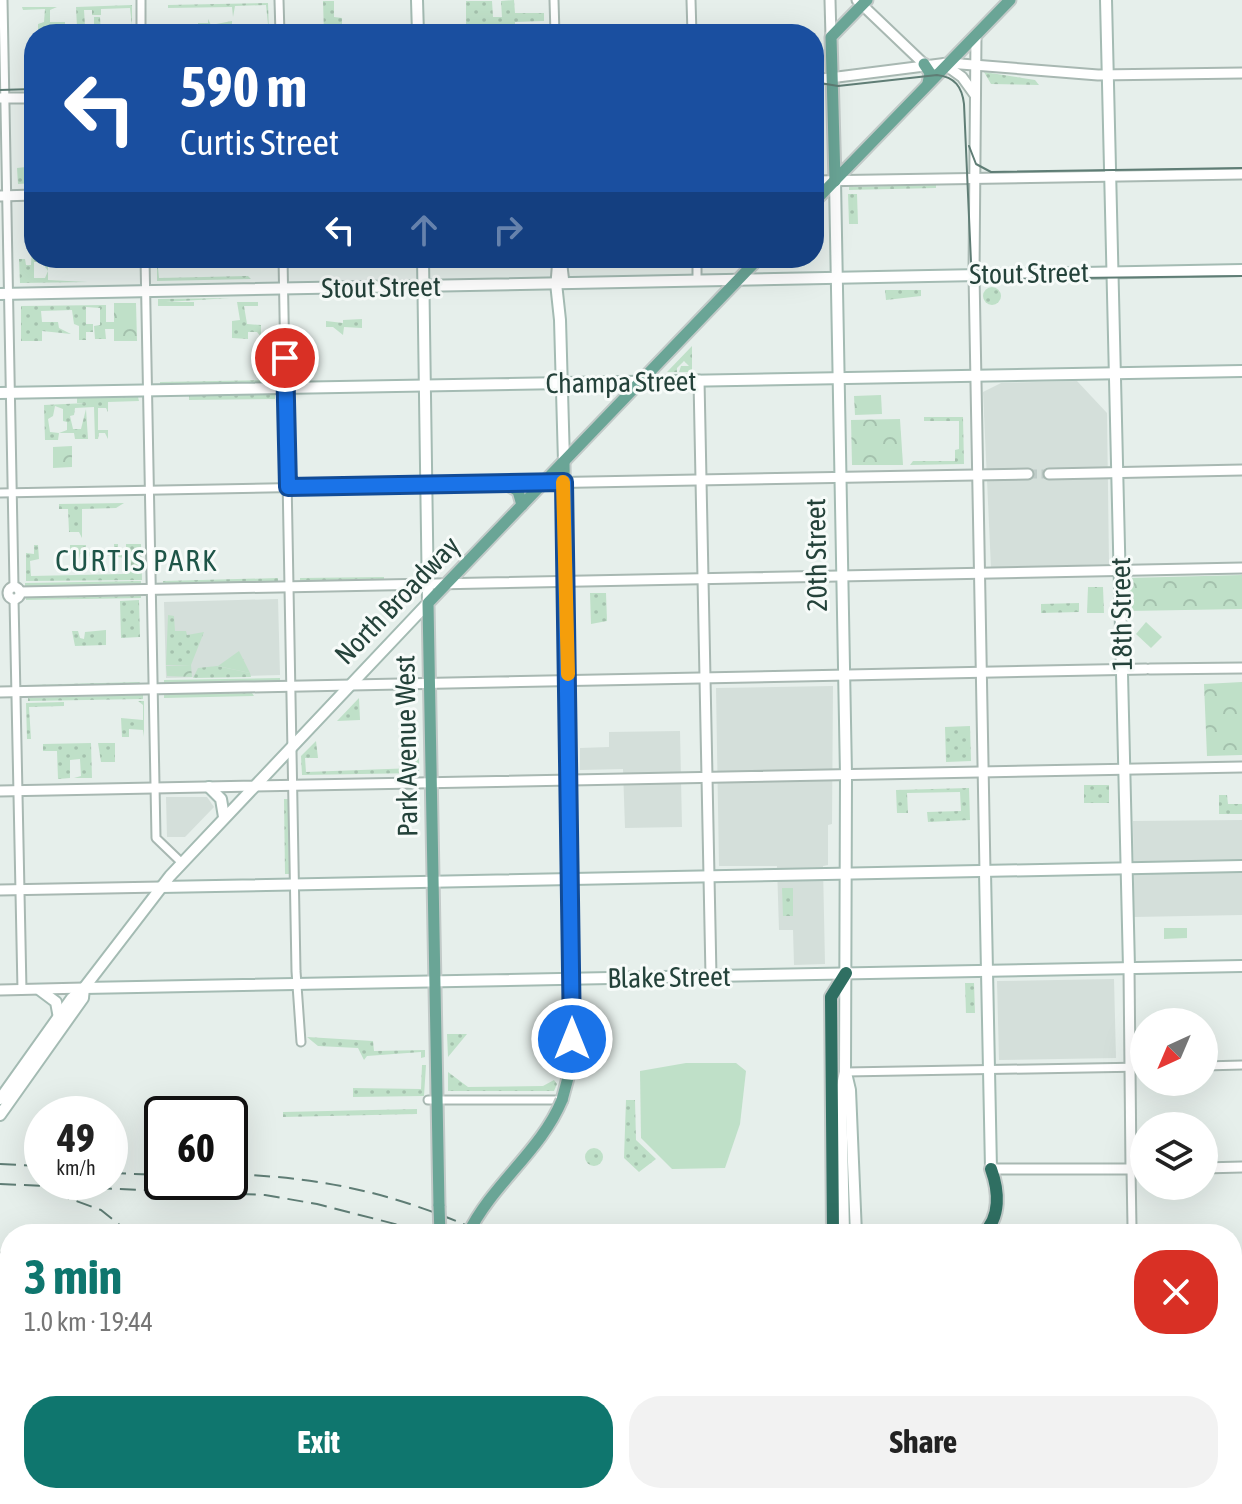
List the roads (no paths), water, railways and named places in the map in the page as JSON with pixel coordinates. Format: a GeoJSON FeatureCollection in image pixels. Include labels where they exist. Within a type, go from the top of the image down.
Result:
{"type":"FeatureCollection","features":[{"type":"Feature","properties":{"kind":"highway"},"geometry":{"type":"LineString","coordinates":[[833,1224],[831,997],[846,973]]}},
{"type":"Feature","properties":{"kind":"highway"},"geometry":{"type":"LineString","coordinates":[[990,1224],[997,1201],[991,1169]]}},
{"type":"Feature","properties":{"kind":"main road"},"geometry":{"type":"LineString","coordinates":[[417,0],[418,24]]}},
{"type":"Feature","properties":{"kind":"main road"},"geometry":{"type":"LineString","coordinates":[[824,192],[1010,0]]}},
{"type":"Feature","properties":{"kind":"main road","name":"18th Street"},"geometry":{"type":"LineString","coordinates":[[1106,0],[1129,968]]}},
{"type":"Feature","properties":{"kind":"main road"},"geometry":{"type":"LineString","coordinates":[[831,37],[862,2]]}},
{"type":"Feature","properties":{"kind":"main road","name":"20th Street"},"geometry":{"type":"LineString","coordinates":[[831,37],[846,775],[845,1072],[841,1090],[844,1224]]}},
{"type":"Feature","properties":{"kind":"main road"},"geometry":{"type":"LineString","coordinates":[[924,64],[930,76],[925,87]]}},
{"type":"Feature","properties":{"kind":"main road","name":"Park Avenue West"},"geometry":{"type":"LineString","coordinates":[[423,268],[435,981],[434,1097],[440,1224]]}},
{"type":"Feature","properties":{"kind":"main road","name":"North Broadway"},"geometry":{"type":"LineString","coordinates":[[0,1099],[59,1018],[182,863],[749,268]]}},
{"type":"Feature","properties":{"kind":"main road","name":"Stout Street"},"geometry":{"type":"LineString","coordinates":[[4,294],[1242,270]]}},
{"type":"Feature","properties":{"kind":"main road"},"geometry":{"type":"LineString","coordinates":[[474,1224],[492,1195],[543,1133],[562,1100],[572,1063],[560,283]]}},
{"type":"Feature","properties":{"kind":"main road","name":"Champa Street"},"geometry":{"type":"LineString","coordinates":[[5,393],[1242,371]]}},
{"type":"Feature","properties":{"kind":"main road"},"geometry":{"type":"LineString","coordinates":[[505,483],[518,491],[522,505]]}},
{"type":"Feature","properties":{"kind":"main road"},"geometry":{"type":"LineString","coordinates":[[209,787],[221,799],[224,817]]}},
{"type":"Feature","properties":{"kind":"main road"},"geometry":{"type":"LineString","coordinates":[[161,887],[1242,866]]}},
{"type":"Feature","properties":{"kind":"main road"},"geometry":{"type":"LineString","coordinates":[[985,872],[991,1169]]}},
{"type":"Feature","properties":{"kind":"main road","name":"Blake Street"},"geometry":{"type":"LineString","coordinates":[[84,988],[572,979],[710,971],[846,973],[1242,966]]}},
{"type":"Feature","properties":{"kind":"main road","name":"North Broadway"},"geometry":{"type":"LineString","coordinates":[[0,1115],[83,998],[84,988]]}},
{"type":"Feature","properties":{"kind":"main road"},"geometry":{"type":"LineString","coordinates":[[40,990],[56,1002],[59,1018]]}},
{"type":"Feature","properties":{"kind":"main road","name":"20th Street"},"geometry":{"type":"LineString","coordinates":[[845,1072],[850,1090],[856,1224]]}},
{"type":"Feature","properties":{"kind":"street"},"geometry":{"type":"LineString","coordinates":[[3,0],[5,393],[12,493],[11,593],[22,990]]}},
{"type":"Feature","properties":{"kind":"street"},"geometry":{"type":"LineString","coordinates":[[141,0],[141,24]]}},
{"type":"Feature","properties":{"kind":"street"},"geometry":{"type":"LineString","coordinates":[[279,0],[280,24]]}},
{"type":"Feature","properties":{"kind":"street"},"geometry":{"type":"LineString","coordinates":[[554,0],[555,24]]}},
{"type":"Feature","properties":{"kind":"street"},"geometry":{"type":"LineString","coordinates":[[691,0],[692,24]]}},
{"type":"Feature","properties":{"kind":"street"},"geometry":{"type":"LineString","coordinates":[[830,0],[831,37]]}},
{"type":"Feature","properties":{"kind":"street"},"geometry":{"type":"LineString","coordinates":[[862,2],[924,64]]}},
{"type":"Feature","properties":{"kind":"street"},"geometry":{"type":"LineString","coordinates":[[976,35],[975,375],[985,872]]}},
{"type":"Feature","properties":{"kind":"street"},"geometry":{"type":"LineString","coordinates":[[824,78],[924,64],[1107,76],[1242,73]]}},
{"type":"Feature","properties":{"kind":"street"},"geometry":{"type":"LineString","coordinates":[[946,64],[962,77],[975,95]]}},
{"type":"Feature","properties":{"kind":"street"},"geometry":{"type":"LineString","coordinates":[[2,98],[24,98]]}},
{"type":"Feature","properties":{"kind":"street"},"geometry":{"type":"LineString","coordinates":[[824,181],[1242,174]]}},
{"type":"Feature","properties":{"kind":"street"},"geometry":{"type":"LineString","coordinates":[[3,196],[24,195]]}},
{"type":"Feature","properties":{"kind":"street"},"geometry":{"type":"LineString","coordinates":[[145,268],[156,838],[182,863]]}},
{"type":"Feature","properties":{"kind":"street"},"geometry":{"type":"LineString","coordinates":[[283,268],[297,984],[301,1042]]}},
{"type":"Feature","properties":{"kind":"street"},"geometry":{"type":"LineString","coordinates":[[559,268],[560,283]]}},
{"type":"Feature","properties":{"kind":"street"},"geometry":{"type":"LineString","coordinates":[[697,268],[697,280]]}},
{"type":"Feature","properties":{"kind":"street"},"geometry":{"type":"LineString","coordinates":[[699,380],[710,971]]}},
{"type":"Feature","properties":{"kind":"street"},"geometry":{"type":"LineString","coordinates":[[1049,474],[1242,470]]}},
{"type":"Feature","properties":{"kind":"street"},"geometry":{"type":"LineString","coordinates":[[0,493],[1028,474]]}},
{"type":"Feature","properties":{"kind":"street"},"geometry":{"type":"LineString","coordinates":[[11,593],[1242,568]]}},
{"type":"Feature","properties":{"kind":"street"},"geometry":{"type":"LineString","coordinates":[[0,692],[1242,668]]}},
{"type":"Feature","properties":{"kind":"street"},"geometry":{"type":"LineString","coordinates":[[0,791],[1242,767]]}},
{"type":"Feature","properties":{"kind":"street"},"geometry":{"type":"LineString","coordinates":[[0,890],[161,887]]}},
{"type":"Feature","properties":{"kind":"street","name":"18th Street"},"geometry":{"type":"LineString","coordinates":[[1129,968],[1130,1067]]}},
{"type":"Feature","properties":{"kind":"street","name":"Blake Street"},"geometry":{"type":"LineString","coordinates":[[0,990],[84,988]]}},
{"type":"Feature","properties":{"kind":"street"},"geometry":{"type":"LineString","coordinates":[[1218,1066],[1242,1065]]}},
{"type":"Feature","properties":{"kind":"street"},"geometry":{"type":"LineString","coordinates":[[845,1072],[1130,1067]]}},
{"type":"Feature","properties":{"kind":"street"},"geometry":{"type":"LineString","coordinates":[[434,1097],[562,1100]]}},
{"type":"Feature","properties":{"kind":"street"},"geometry":{"type":"LineString","coordinates":[[1218,1168],[1242,1167]]}},
{"type":"Feature","properties":{"kind":"street"},"geometry":{"type":"LineString","coordinates":[[991,1169],[1130,1169]]}},
{"type":"Feature","properties":{"kind":"street","name":"18th Street"},"geometry":{"type":"LineString","coordinates":[[1132,1200],[1132,1224]]}},
{"type":"Feature","properties":{"kind":"tunnel"},"geometry":{"type":"LineString","coordinates":[[1028,474],[1049,474]]}},
{"type":"Feature","properties":{"kind":"tram line"},"geometry":{"type":"LineString","coordinates":[[824,84],[838,86],[937,75],[949,78],[956,84],[964,104],[971,262],[986,279],[1242,276]]}},
{"type":"Feature","properties":{"kind":"tram line"},"geometry":{"type":"LineString","coordinates":[[0,90],[24,89]]}},
{"type":"Feature","properties":{"kind":"tram line"},"geometry":{"type":"LineString","coordinates":[[969,146],[976,164],[991,172],[1242,168]]}},
{"type":"Feature","properties":{"kind":"railway"},"geometry":{"type":"LineString","coordinates":[[0,1164],[24,1165]]}},
{"type":"Feature","properties":{"kind":"railway"},"geometry":{"type":"LineString","coordinates":[[128,1174],[144,1174]]}},
{"type":"Feature","properties":{"kind":"railway"},"geometry":{"type":"LineString","coordinates":[[248,1175],[300,1179],[362,1190],[463,1224]]}},
{"type":"Feature","properties":{"kind":"railway"},"geometry":{"type":"LineString","coordinates":[[0,1184],[265,1195],[317,1204],[395,1224]]}},
{"type":"Feature","properties":{"kind":"railway"},"geometry":{"type":"LineString","coordinates":[[73,1200],[101,1210],[118,1224]]}},
{"type":"Feature","properties":{"kind":"district","name":"CURTIS PARK"},"geometry":{"type":"Point","coordinates":[137,561]}}]}
